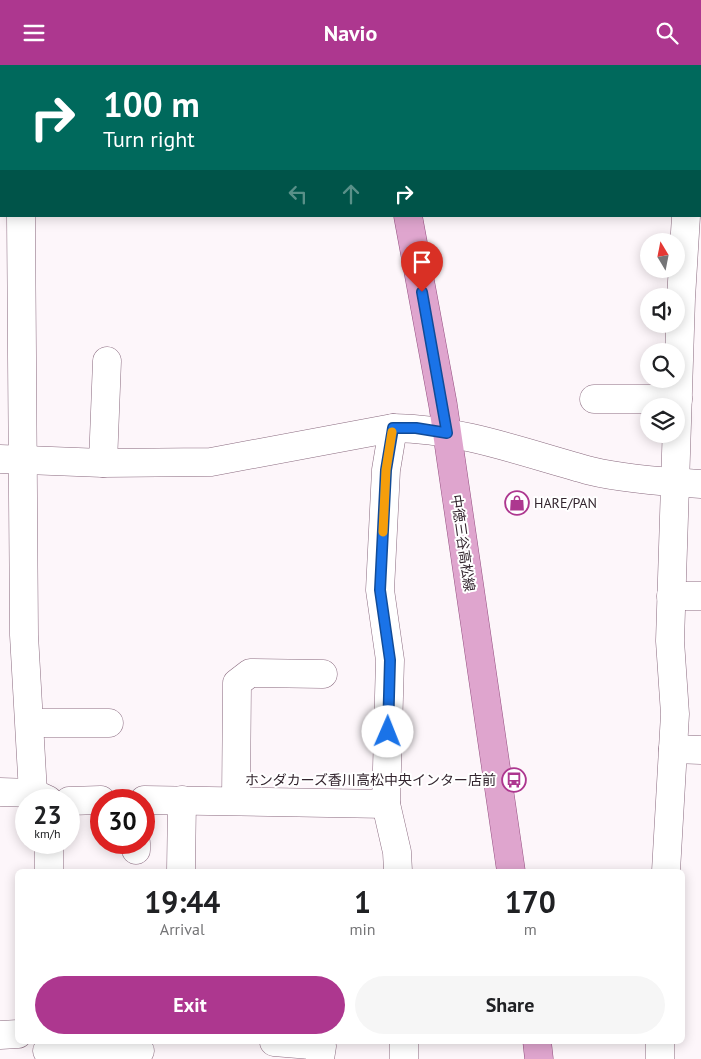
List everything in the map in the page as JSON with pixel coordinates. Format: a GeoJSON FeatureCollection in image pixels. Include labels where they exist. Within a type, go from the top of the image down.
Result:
{"type":"FeatureCollection","features":[{"type":"Feature","properties":{"kind":"main road","name":"中徳三谷高松線"},"geometry":{"type":"LineString","coordinates":[[408,217],[447,433],[511,869]]}},
{"type":"Feature","properties":{"kind":"main road"},"geometry":{"type":"LineString","coordinates":[[538,1044],[540,1059]]}},
{"type":"Feature","properties":{"kind":"street"},"geometry":{"type":"LineString","coordinates":[[21,217],[11,460],[12,635],[30,723],[39,789]]}},
{"type":"Feature","properties":{"kind":"street"},"geometry":{"type":"LineString","coordinates":[[678,398],[692,272],[686,217]]}},
{"type":"Feature","properties":{"kind":"street"},"geometry":{"type":"LineString","coordinates":[[104,463],[107,361]]}},
{"type":"Feature","properties":{"kind":"street"},"geometry":{"type":"LineString","coordinates":[[594,399],[640,399]]}},
{"type":"Feature","properties":{"kind":"street"},"geometry":{"type":"LineString","coordinates":[[11,460],[104,463],[211,462],[393,428],[416,428],[474,437],[593,471],[688,483]]}},
{"type":"Feature","properties":{"kind":"street"},"geometry":{"type":"LineString","coordinates":[[393,428],[386,470],[380,590],[390,660],[386,803],[398,869]]}},
{"type":"Feature","properties":{"kind":"street"},"geometry":{"type":"LineString","coordinates":[[666,869],[675,714],[670,641],[671,596],[688,483],[683,443]]}},
{"type":"Feature","properties":{"kind":"street"},"geometry":{"type":"LineString","coordinates":[[671,596],[701,596]]}},
{"type":"Feature","properties":{"kind":"street"},"geometry":{"type":"LineString","coordinates":[[236,800],[237,683],[250,673],[323,674]]}},
{"type":"Feature","properties":{"kind":"street"},"geometry":{"type":"LineString","coordinates":[[30,723],[109,723]]}},
{"type":"Feature","properties":{"kind":"street"},"geometry":{"type":"LineString","coordinates":[[673,749],[701,750]]}},
{"type":"Feature","properties":{"kind":"street"},"geometry":{"type":"LineString","coordinates":[[0,792],[15,794]]}},
{"type":"Feature","properties":{"kind":"street"},"geometry":{"type":"LineString","coordinates":[[155,800],[386,803]]}},
{"type":"Feature","properties":{"kind":"street"},"geometry":{"type":"LineString","coordinates":[[181,869],[182,800]]}},
{"type":"Feature","properties":{"kind":"street"},"geometry":{"type":"LineString","coordinates":[[49,854],[49,869]]}},
{"type":"Feature","properties":{"kind":"street"},"geometry":{"type":"LineString","coordinates":[[0,1035],[15,1034]]}},
{"type":"Feature","properties":{"kind":"street"},"geometry":{"type":"LineString","coordinates":[[298,1044],[322,1046],[320,1059]]}},
{"type":"Feature","properties":{"kind":"street"},"geometry":{"type":"LineString","coordinates":[[404,1044],[404,1059]]}},
{"type":"Feature","properties":{"kind":"street"},"geometry":{"type":"LineString","coordinates":[[660,1044],[660,1059]]}},
{"type":"Feature","properties":{"kind":"street"},"geometry":{"type":"LineString","coordinates":[[47,1050],[140,1051]]}},
{"type":"Feature","properties":{"kind":"slow traffic"},"geometry":{"type":"LineString","coordinates":[[383,532],[386,470],[392,432]]}},
{"type":"Feature","properties":{"kind":"place","name":"HARE/PAN"},"geometry":{"type":"Point","coordinates":[517,503]}},
{"type":"Feature","properties":{"kind":"place","name":"ホンダカーズ香川高松中央インター店前"},"geometry":{"type":"Point","coordinates":[514,780]}},
{"type":"Feature","properties":{"kind":"route"},"geometry":{"type":"LineString","coordinates":[[388,732],[390,660],[380,590],[386,470],[393,428],[416,428],[447,433],[422,292]]}}]}
